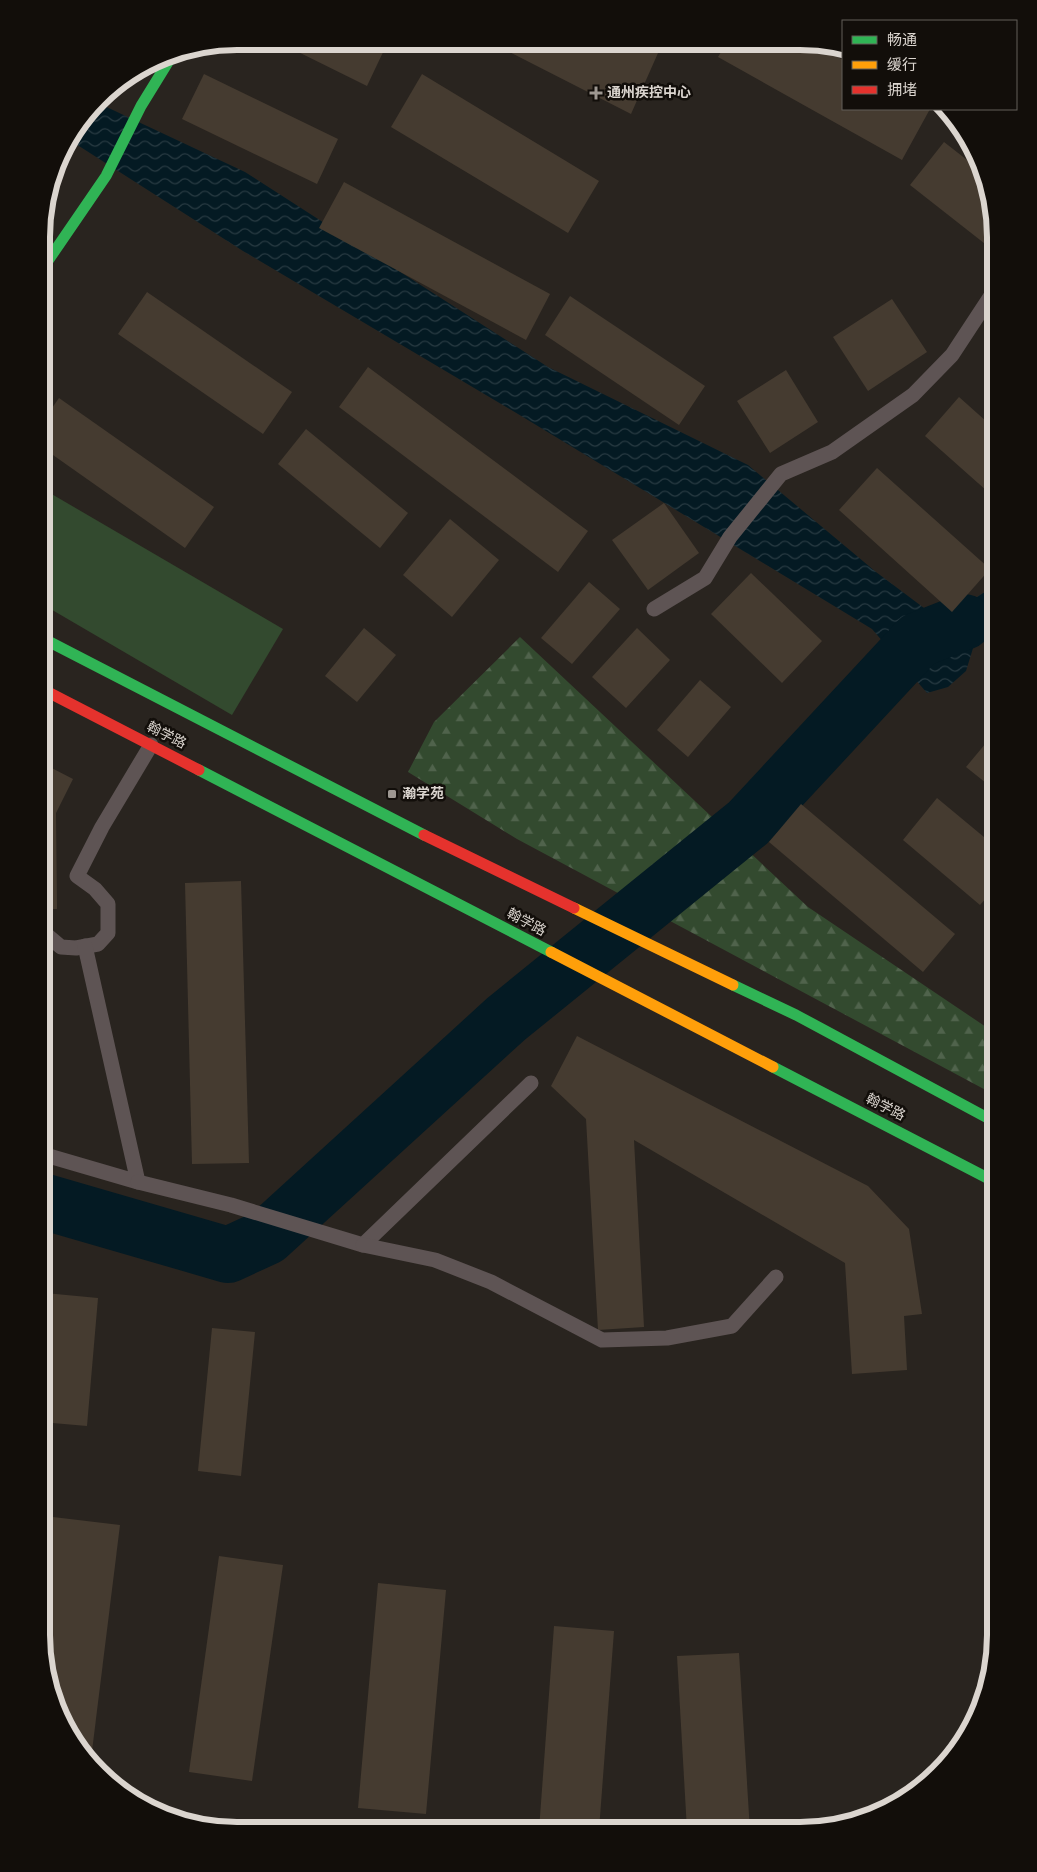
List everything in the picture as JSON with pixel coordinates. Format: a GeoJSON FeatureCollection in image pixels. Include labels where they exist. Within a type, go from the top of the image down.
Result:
{"type":"FeatureCollection","features":[{"type":"Feature","properties":{"kind":"street"},"geometry":{"type":"LineString","coordinates":[[50,258],[106,176],[141,106],[167,64]]}},
{"type":"Feature","properties":{"kind":"street"},"geometry":{"type":"LineString","coordinates":[[50,642],[418,832],[796,1015],[987,1117]]}},
{"type":"Feature","properties":{"kind":"street","name":"翰学路"},"geometry":{"type":"LineString","coordinates":[[50,693],[987,1177]]}},
{"type":"Feature","properties":{"kind":"lane"},"geometry":{"type":"LineString","coordinates":[[654,609],[705,578],[730,537],[781,474],[832,452],[914,395],[952,355],[987,302]]}},
{"type":"Feature","properties":{"kind":"lane"},"geometry":{"type":"LineString","coordinates":[[50,938],[61,947],[85,946],[98,944],[108,932],[108,904],[95,889],[76,876],[102,827],[151,745]]}},
{"type":"Feature","properties":{"kind":"lane"},"geometry":{"type":"LineString","coordinates":[[85,946],[138,1182]]}},
{"type":"Feature","properties":{"kind":"lane"},"geometry":{"type":"LineString","coordinates":[[364,1245],[531,1083]]}},
{"type":"Feature","properties":{"kind":"lane"},"geometry":{"type":"LineString","coordinates":[[50,1156],[138,1182],[231,1205],[364,1245],[435,1260],[491,1282],[602,1340],[667,1338],[732,1326],[776,1277]]}},
{"type":"Feature","properties":{"kind":"green space"},"geometry":{"type":"Polygon","coordinates":[[[50,493],[283,629],[232,715],[50,609],[50,493]]]}},
{"type":"Feature","properties":{"kind":"green space"},"geometry":{"type":"Polygon","coordinates":[[[520,637],[808,907],[987,1028],[987,1091],[517,839],[408,772],[434,722],[520,637]]]}},
{"type":"Feature","properties":{"kind":"water"},"geometry":{"type":"Polygon","coordinates":[[[104,106],[245,172],[548,367],[748,465],[876,572],[940,620],[987,591],[987,637],[974,645],[966,671],[948,687],[927,693],[872,629],[518,414],[243,251],[75,144],[89,123],[104,106]]]}},
{"type":"Feature","properties":{"kind":"building"},"geometry":{"type":"Polygon","coordinates":[[[294,50],[384,50],[367,86],[294,50]]]}},
{"type":"Feature","properties":{"kind":"building"},"geometry":{"type":"Polygon","coordinates":[[[506,50],[659,50],[631,114],[506,50]]]}},
{"type":"Feature","properties":{"kind":"building"},"geometry":{"type":"Polygon","coordinates":[[[722,50],[812,50],[831,53],[842,59],[842,110],[929,110],[902,160],[718,57],[722,50]]]}},
{"type":"Feature","properties":{"kind":"building"},"geometry":{"type":"Polygon","coordinates":[[[204,74],[338,139],[317,184],[182,119],[204,74]]]}},
{"type":"Feature","properties":{"kind":"building"},"geometry":{"type":"Polygon","coordinates":[[[422,74],[599,181],[568,233],[391,127],[422,74]]]}},
{"type":"Feature","properties":{"kind":"building"},"geometry":{"type":"Polygon","coordinates":[[[944,142],[972,164],[981,189],[987,225],[987,245],[910,185],[944,142]]]}},
{"type":"Feature","properties":{"kind":"building"},"geometry":{"type":"Polygon","coordinates":[[[344,182],[550,294],[526,340],[319,228],[344,182]]]}},
{"type":"Feature","properties":{"kind":"building"},"geometry":{"type":"Polygon","coordinates":[[[147,292],[292,392],[263,434],[118,334],[147,292]]]}},
{"type":"Feature","properties":{"kind":"building"},"geometry":{"type":"Polygon","coordinates":[[[570,296],[705,386],[679,425],[545,335],[570,296]]]}},
{"type":"Feature","properties":{"kind":"building"},"geometry":{"type":"Polygon","coordinates":[[[892,299],[927,352],[868,391],[833,337],[892,299]]]}},
{"type":"Feature","properties":{"kind":"building"},"geometry":{"type":"Polygon","coordinates":[[[368,367],[588,531],[558,572],[339,407],[368,367]]]}},
{"type":"Feature","properties":{"kind":"building"},"geometry":{"type":"Polygon","coordinates":[[[786,370],[818,422],[770,453],[737,401],[786,370]]]}},
{"type":"Feature","properties":{"kind":"building"},"geometry":{"type":"Polygon","coordinates":[[[959,397],[987,422],[987,491],[925,436],[959,397]]]}},
{"type":"Feature","properties":{"kind":"building"},"geometry":{"type":"Polygon","coordinates":[[[59,398],[214,507],[185,548],[50,453],[50,411],[59,398]]]}},
{"type":"Feature","properties":{"kind":"building"},"geometry":{"type":"Polygon","coordinates":[[[306,429],[408,513],[380,548],[278,464],[306,429]]]}},
{"type":"Feature","properties":{"kind":"building"},"geometry":{"type":"Polygon","coordinates":[[[877,468],[987,566],[987,572],[952,612],[839,510],[877,468]]]}},
{"type":"Feature","properties":{"kind":"building"},"geometry":{"type":"Polygon","coordinates":[[[664,503],[699,553],[648,590],[612,540],[664,503]]]}},
{"type":"Feature","properties":{"kind":"building"},"geometry":{"type":"Polygon","coordinates":[[[450,519],[499,560],[452,617],[403,575],[450,519]]]}},
{"type":"Feature","properties":{"kind":"building"},"geometry":{"type":"Polygon","coordinates":[[[751,573],[822,641],[782,683],[711,614],[751,573]]]}},
{"type":"Feature","properties":{"kind":"building"},"geometry":{"type":"Polygon","coordinates":[[[589,582],[620,609],[572,664],[541,638],[589,582]]]}},
{"type":"Feature","properties":{"kind":"building"},"geometry":{"type":"Polygon","coordinates":[[[364,628],[396,655],[357,702],[325,676],[364,628]]]}},
{"type":"Feature","properties":{"kind":"building"},"geometry":{"type":"Polygon","coordinates":[[[637,628],[670,660],[626,708],[592,677],[637,628]]]}},
{"type":"Feature","properties":{"kind":"building"},"geometry":{"type":"Polygon","coordinates":[[[700,680],[731,707],[688,757],[657,730],[700,680]]]}},
{"type":"Feature","properties":{"kind":"building"},"geometry":{"type":"Polygon","coordinates":[[[987,742],[987,784],[966,767],[987,742]]]}},
{"type":"Feature","properties":{"kind":"building"},"geometry":{"type":"Polygon","coordinates":[[[50,767],[73,779],[56,813],[57,909],[50,909],[50,767]]]}},
{"type":"Feature","properties":{"kind":"building"},"geometry":{"type":"Polygon","coordinates":[[[937,798],[987,840],[987,897],[980,905],[903,840],[937,798]]]}},
{"type":"Feature","properties":{"kind":"building"},"geometry":{"type":"Polygon","coordinates":[[[801,804],[955,934],[923,972],[769,842],[801,804]]]}},
{"type":"Feature","properties":{"kind":"building"},"geometry":{"type":"Polygon","coordinates":[[[241,881],[249,1163],[192,1164],[185,883],[241,881]]]}},
{"type":"Feature","properties":{"kind":"building"},"geometry":{"type":"Polygon","coordinates":[[[577,1036],[868,1186],[909,1229],[922,1314],[904,1316],[907,1370],[852,1374],[845,1263],[634,1140],[644,1327],[598,1330],[586,1119],[551,1086],[577,1036]]]}},
{"type":"Feature","properties":{"kind":"building"},"geometry":{"type":"Polygon","coordinates":[[[50,1293],[98,1298],[87,1426],[50,1423],[50,1293]]]}},
{"type":"Feature","properties":{"kind":"building"},"geometry":{"type":"Polygon","coordinates":[[[212,1328],[255,1332],[241,1476],[198,1471],[212,1328]]]}},
{"type":"Feature","properties":{"kind":"building"},"geometry":{"type":"Polygon","coordinates":[[[53,1517],[120,1525],[92,1751],[82,1739],[69,1717],[56,1683],[50,1647],[50,1541],[53,1517]]]}},
{"type":"Feature","properties":{"kind":"building"},"geometry":{"type":"Polygon","coordinates":[[[219,1556],[283,1565],[252,1781],[189,1772],[219,1556]]]}},
{"type":"Feature","properties":{"kind":"building"},"geometry":{"type":"Polygon","coordinates":[[[378,1583],[446,1590],[426,1814],[358,1808],[378,1583]]]}},
{"type":"Feature","properties":{"kind":"building"},"geometry":{"type":"Polygon","coordinates":[[[554,1626],[614,1631],[600,1822],[540,1822],[554,1626]]]}},
{"type":"Feature","properties":{"kind":"building"},"geometry":{"type":"Polygon","coordinates":[[[739,1653],[749,1822],[687,1822],[677,1656],[739,1653]]]}},
{"type":"Feature","properties":{"kind":"waterway"},"geometry":{"type":"LineString","coordinates":[[50,1203],[228,1255],[267,1237],[506,1019],[748,823],[918,640],[964,622]]}},
{"type":"Feature","properties":{"kind":"traffic: fast"},"geometry":{"type":"LineString","coordinates":[[50,258],[106,176],[141,106],[167,64]]}},
{"type":"Feature","properties":{"kind":"traffic: fast"},"geometry":{"type":"LineString","coordinates":[[50,642],[424,835]]}},
{"type":"Feature","properties":{"kind":"traffic: fast"},"geometry":{"type":"LineString","coordinates":[[199,770],[551,952]]}},
{"type":"Feature","properties":{"kind":"traffic: fast"},"geometry":{"type":"LineString","coordinates":[[733,985],[796,1015],[987,1118]]}},
{"type":"Feature","properties":{"kind":"traffic: fast"},"geometry":{"type":"LineString","coordinates":[[773,1067],[987,1178]]}},
{"type":"Feature","properties":{"kind":"traffic: slow"},"geometry":{"type":"LineString","coordinates":[[574,908],[733,985]]}},
{"type":"Feature","properties":{"kind":"traffic: slow"},"geometry":{"type":"LineString","coordinates":[[551,952],[773,1067]]}},
{"type":"Feature","properties":{"kind":"traffic: jam"},"geometry":{"type":"LineString","coordinates":[[50,693],[199,770]]}},
{"type":"Feature","properties":{"kind":"traffic: jam"},"geometry":{"type":"LineString","coordinates":[[424,835],[574,908]]}},
{"type":"Feature","properties":{"kind":"place","name":"通州疾控中心"},"geometry":{"type":"Point","coordinates":[596,93]}},
{"type":"Feature","properties":{"kind":"place","name":"瀚学苑"},"geometry":{"type":"Point","coordinates":[392,794]}}]}
